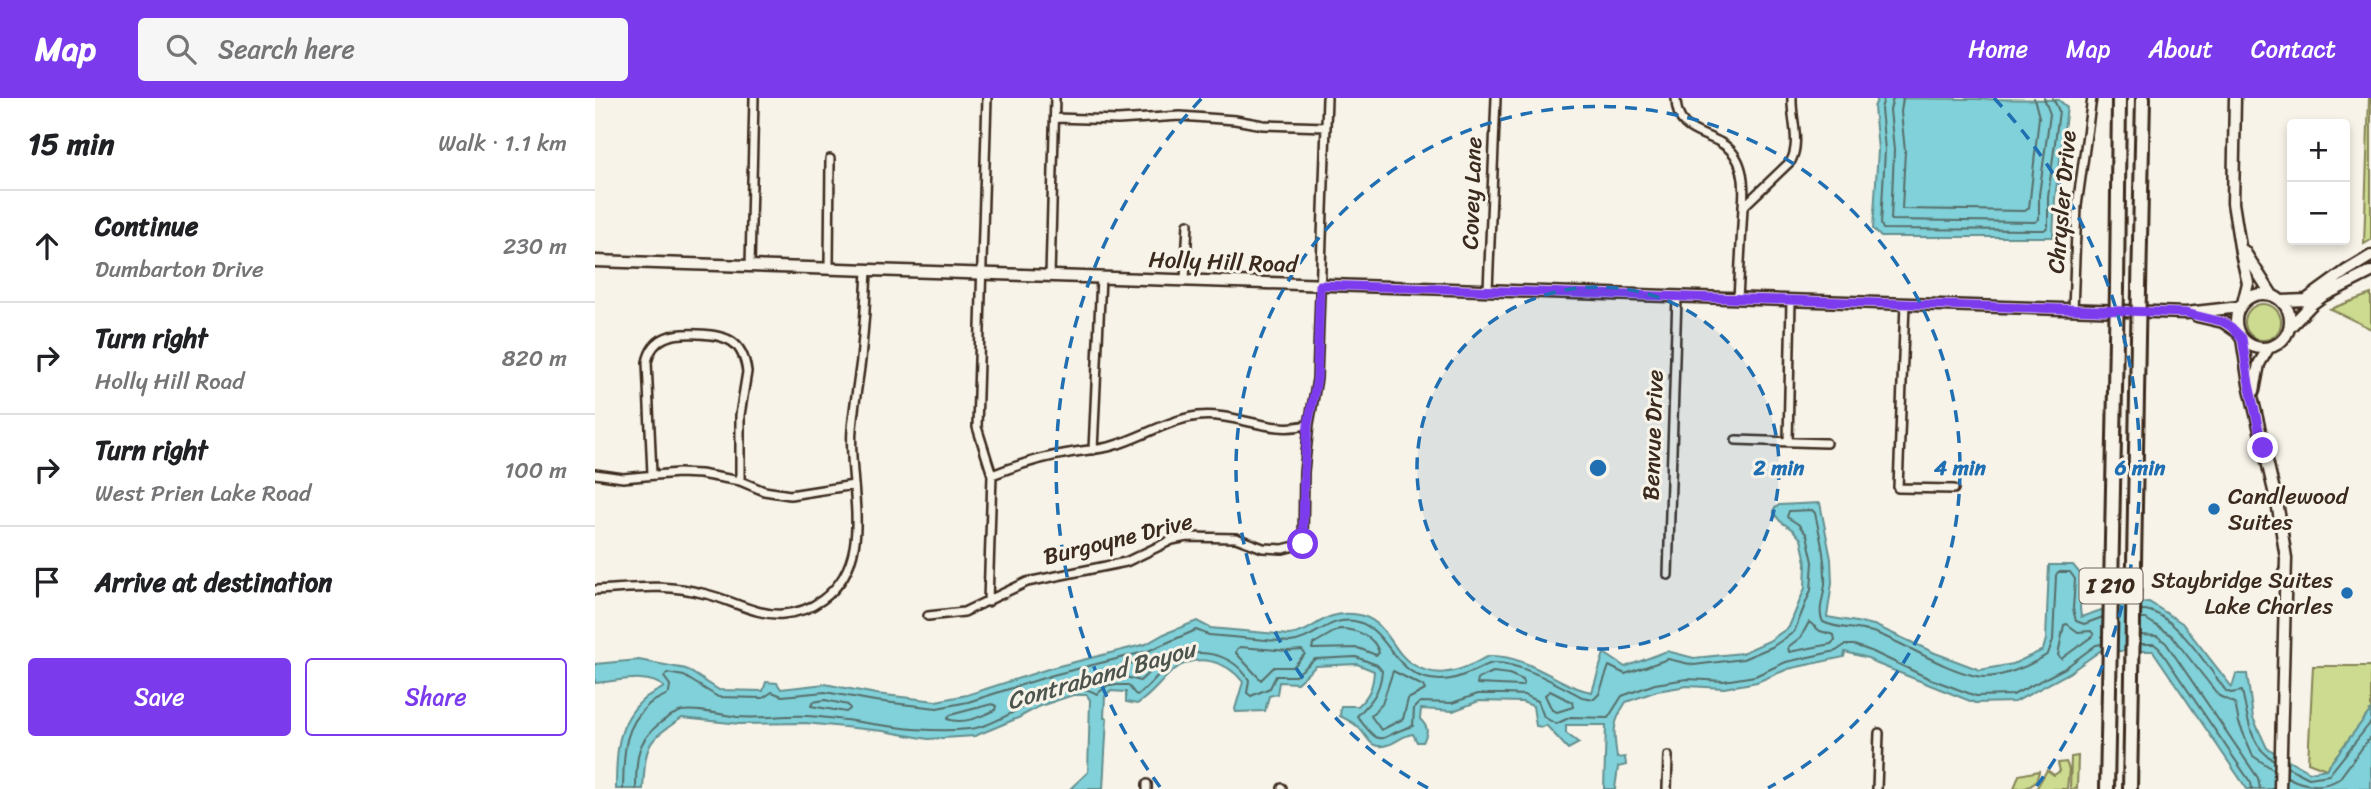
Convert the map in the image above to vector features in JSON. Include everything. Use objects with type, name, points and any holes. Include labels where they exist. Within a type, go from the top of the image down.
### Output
[{"type":"highway","name":"I 210","points":[[2107,789],[2119,98]]},
{"type":"highway","name":"I 210","points":[[2130,789],[2143,98]]},
{"type":"street","points":[[750,266],[754,98]]},
{"type":"street","points":[[987,98],[977,426],[992,475],[988,602]]},
{"type":"street","points":[[1050,276],[1055,98]]},
{"type":"street","points":[[992,475],[1046,457],[1127,442],[1165,424],[1198,416],[1232,416],[1281,428],[1308,425],[1317,379],[1327,98]]},
{"type":"street","name":"Covey Lane","points":[[1488,290],[1496,98]]},
{"type":"street","points":[[1676,98],[1677,110],[1684,125],[1697,134],[1724,143],[1736,155],[1742,173],[1738,299]]},
{"type":"street","points":[[1743,206],[1795,155],[1792,98]]},
{"type":"street","name":"Chrysler Drive","points":[[2073,310],[2077,206],[2092,98]]},
{"type":"street","points":[[2235,98],[2233,203],[2248,283],[2236,325],[2241,336],[2284,542],[2287,573],[2280,789]]},
{"type":"street","points":[[1055,118],[1118,120],[1179,116],[1263,125],[1327,127]]},
{"type":"street","points":[[829,268],[830,159]]},
{"type":"street","points":[[1185,280],[1188,225]]},
{"type":"street","points":[[2240,245],[2272,295],[2281,301],[2289,314],[2289,327]]},
{"type":"street","points":[[2253,399],[2259,364],[2269,347],[2284,338],[2289,327],[2323,296],[2370,272],[2367,259],[2306,300],[2281,301]]},
{"type":"street","name":"Holly Hill Road","points":[[595,261],[2073,310],[2186,313],[2241,305]]},
{"type":"street","points":[[595,590],[639,586],[684,589],[728,600],[759,612],[784,614],[806,609],[829,595],[843,578],[851,558],[856,525],[851,432],[861,359],[867,270]]},
{"type":"street","points":[[1093,450],[1101,277]]},
{"type":"street","points":[[2241,305],[2257,295],[2272,295]]},
{"type":"street","name":"Benvue Drive","points":[[1668,575],[1677,297]]},
{"type":"street","points":[[1788,441],[1791,300]]},
{"type":"street","points":[[1905,304],[1898,488],[1954,489]]},
{"type":"street","name":"Holly Hill Road","points":[[2186,313],[2223,322],[2241,336]]},
{"type":"street","points":[[652,474],[647,362],[651,351],[659,341],[678,333],[719,335],[737,346],[747,372],[740,415],[740,481]]},
{"type":"street","points":[[2241,336],[2252,346],[2269,347]]},
{"type":"street","name":"Burgoyne Drive","points":[[928,616],[964,612],[1027,582],[1126,562],[1172,540],[1187,537],[1236,538],[1263,548],[1283,549],[1303,544],[1308,425]]},
{"type":"street","points":[[1736,440],[1826,443]]},
{"type":"street","points":[[595,474],[623,478],[652,474],[700,474],[740,481],[764,491],[790,495],[854,485]]},
{"type":"street","points":[[1877,789],[1879,733]]},
{"type":"street","points":[[1667,789],[1668,756]]},
{"type":"green space","points":[[2369,98],[2371,240],[2364,244]]},
{"type":"green space","points":[[2371,294],[2371,329],[2330,309]]},
{"type":"green space","points":[[2263,304],[2276,309],[2281,322],[2276,335],[2263,340],[2250,335],[2245,322],[2250,309]]},
{"type":"green space","points":[[2313,666],[2371,666],[2371,710],[2326,769],[2308,762]]},
{"type":"green space","points":[[2078,756],[2077,789],[2070,789],[2071,757]]},
{"type":"green space","points":[[2066,762],[2069,769],[2067,789],[2036,789],[2047,770],[2054,775],[2060,771],[2058,763]]},
{"type":"green space","points":[[2039,771],[2031,786],[2014,789],[2019,775]]},
{"type":"water","points":[[1878,98],[2059,100],[2067,107],[2055,198],[2053,237],[1881,237],[1873,229],[1878,150],[1874,107]]},
{"type":"water","name":"Contraband Bayou","points":[[1820,503],[1831,559],[1832,583],[1827,617],[1874,625],[1980,670],[2013,664],[2043,650],[2046,639],[2049,565],[2073,565],[2083,577],[2081,617],[2119,604],[2149,602],[2182,623],[2232,687],[2236,674],[2247,674],[2253,718],[2267,748],[2310,772],[2326,769],[2371,710],[2371,789],[2247,789],[2153,651],[2100,651],[2069,673],[2015,702],[1975,703],[1868,658],[1845,652],[1844,657],[1788,669],[1757,682],[1724,688],[1687,686],[1657,691],[1626,702],[1618,717],[1615,735],[1617,758],[1625,757],[1626,765],[1618,767],[1615,789],[1604,789],[1606,725],[1566,725],[1566,733],[1579,743],[1568,749],[1546,725],[1536,726],[1533,706],[1522,702],[1479,701],[1453,711],[1421,709],[1420,719],[1427,729],[1423,742],[1417,742],[1413,734],[1390,744],[1377,746],[1371,743],[1356,725],[1340,716],[1341,706],[1358,706],[1365,699],[1370,691],[1374,671],[1357,664],[1316,666],[1297,683],[1279,682],[1277,694],[1269,696],[1265,711],[1236,712],[1243,682],[1220,664],[1202,660],[1183,664],[1174,670],[1137,704],[1126,702],[1126,692],[1110,691],[1105,696],[1104,718],[1107,718],[1103,789],[1070,789],[1088,772],[1090,700],[1087,695],[1073,695],[1040,706],[975,736],[928,739],[883,731],[805,723],[740,724],[682,718],[654,739],[650,746],[645,763],[643,789],[616,789],[616,764],[623,728],[635,707],[664,687],[657,682],[640,679],[595,683],[595,664],[639,660],[686,669],[719,690],[763,691],[766,682],[777,683],[781,689],[825,684],[876,694],[936,701],[967,695],[1051,668],[1146,644],[1197,621],[1210,628],[1289,635],[1334,616],[1353,614],[1374,621],[1405,658],[1427,671],[1450,672],[1487,657],[1506,657],[1579,689],[1592,692],[1604,653],[1625,667],[1667,651],[1694,658],[1742,653],[1769,641],[1789,627],[1805,588],[1806,562],[1801,539],[1780,521],[1774,509],[1779,505]]},
{"type":"place","name":"Candlewood Suites","points":[[2214,509]]},
{"type":"place","name":"Staybridge Suites Lake Charles","points":[[2347,593]]},
{"type":"route","points":[[1303,544],[1304,472],[1308,425],[1317,379],[1320,285],[2186,313],[2223,322],[2242,338],[2263,448]]}]
